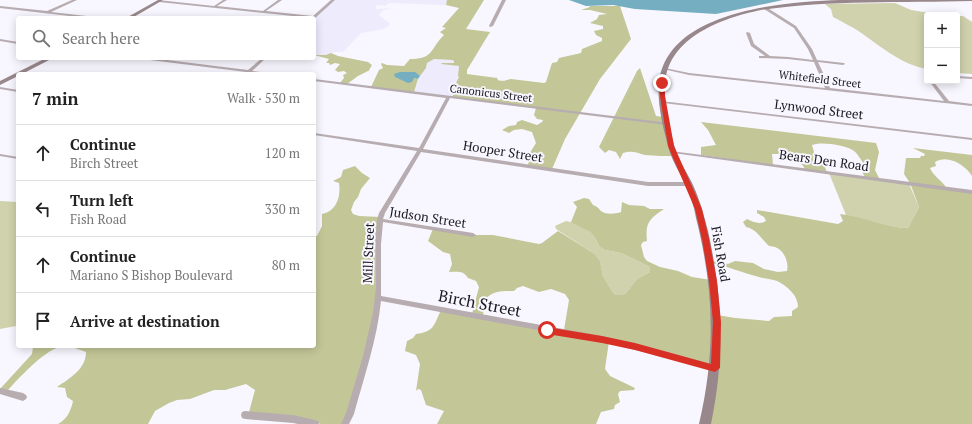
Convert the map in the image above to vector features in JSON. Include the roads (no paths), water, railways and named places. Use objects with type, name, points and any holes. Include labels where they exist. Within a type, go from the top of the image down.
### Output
[{"type":"main road","points":[[132,16],[160,0]]},
{"type":"main road","points":[[665,70],[676,51],[686,40],[700,30],[731,16],[765,8],[826,2],[972,0]]},
{"type":"main road","points":[[22,72],[46,60]]},
{"type":"main road","name":"Fish Road","points":[[665,70],[662,87],[663,102],[673,152],[689,184],[699,209],[713,281],[717,322],[715,368],[710,406],[705,424]]},
{"type":"main road","points":[[0,83],[16,75]]},
{"type":"street","points":[[48,12],[75,0]]},
{"type":"street","points":[[160,0],[303,16]]},
{"type":"street","points":[[215,6],[225,0]]},
{"type":"street","points":[[263,12],[280,0]]},
{"type":"street","points":[[314,16],[333,0]]},
{"type":"street","points":[[491,26],[504,0]]},
{"type":"street","points":[[0,7],[79,16]]},
{"type":"street","points":[[765,8],[795,26],[810,50],[828,89]]},
{"type":"street","points":[[748,33],[752,45],[769,57]]},
{"type":"street","points":[[0,40],[16,43]]},
{"type":"street","points":[[760,57],[843,64]]},
{"type":"street","points":[[156,60],[240,72]]},
{"type":"street","points":[[248,72],[262,60]]},
{"type":"street","name":"Whitefield Street","points":[[665,70],[689,74],[972,105]]},
{"type":"street","points":[[960,76],[972,78]]},
{"type":"street","name":"Canonicus Street","points":[[316,80],[449,97],[666,121]]},
{"type":"street","points":[[933,84],[947,102]]},
{"type":"street","points":[[0,88],[16,91]]},
{"type":"street","name":"Mill Street","points":[[345,424],[350,414],[373,334],[378,298],[380,220],[387,204],[420,150],[449,97]]},
{"type":"street","name":"Lynwood Street","points":[[663,102],[972,139]]},
{"type":"street","name":"Hooper Street","points":[[316,134],[648,184],[689,184]]},
{"type":"street","name":"Bears Den Road","points":[[673,152],[972,192]]},
{"type":"street","points":[[0,155],[16,158]]},
{"type":"street","name":"Judson Street","points":[[380,220],[473,235]]},
{"type":"street","name":"Birch Street","points":[[378,298],[602,339],[715,368]]},
{"type":"street","points":[[0,391],[23,397]]},
{"type":"street","points":[[245,415],[293,419],[315,424]]},
{"type":"water","points":[[569,0],[783,0],[716,14],[635,9],[613,5],[586,6]]},
{"type":"water","points":[[400,72],[415,72],[420,76],[418,79],[414,78],[412,82],[408,83],[395,77],[394,74]]}]
